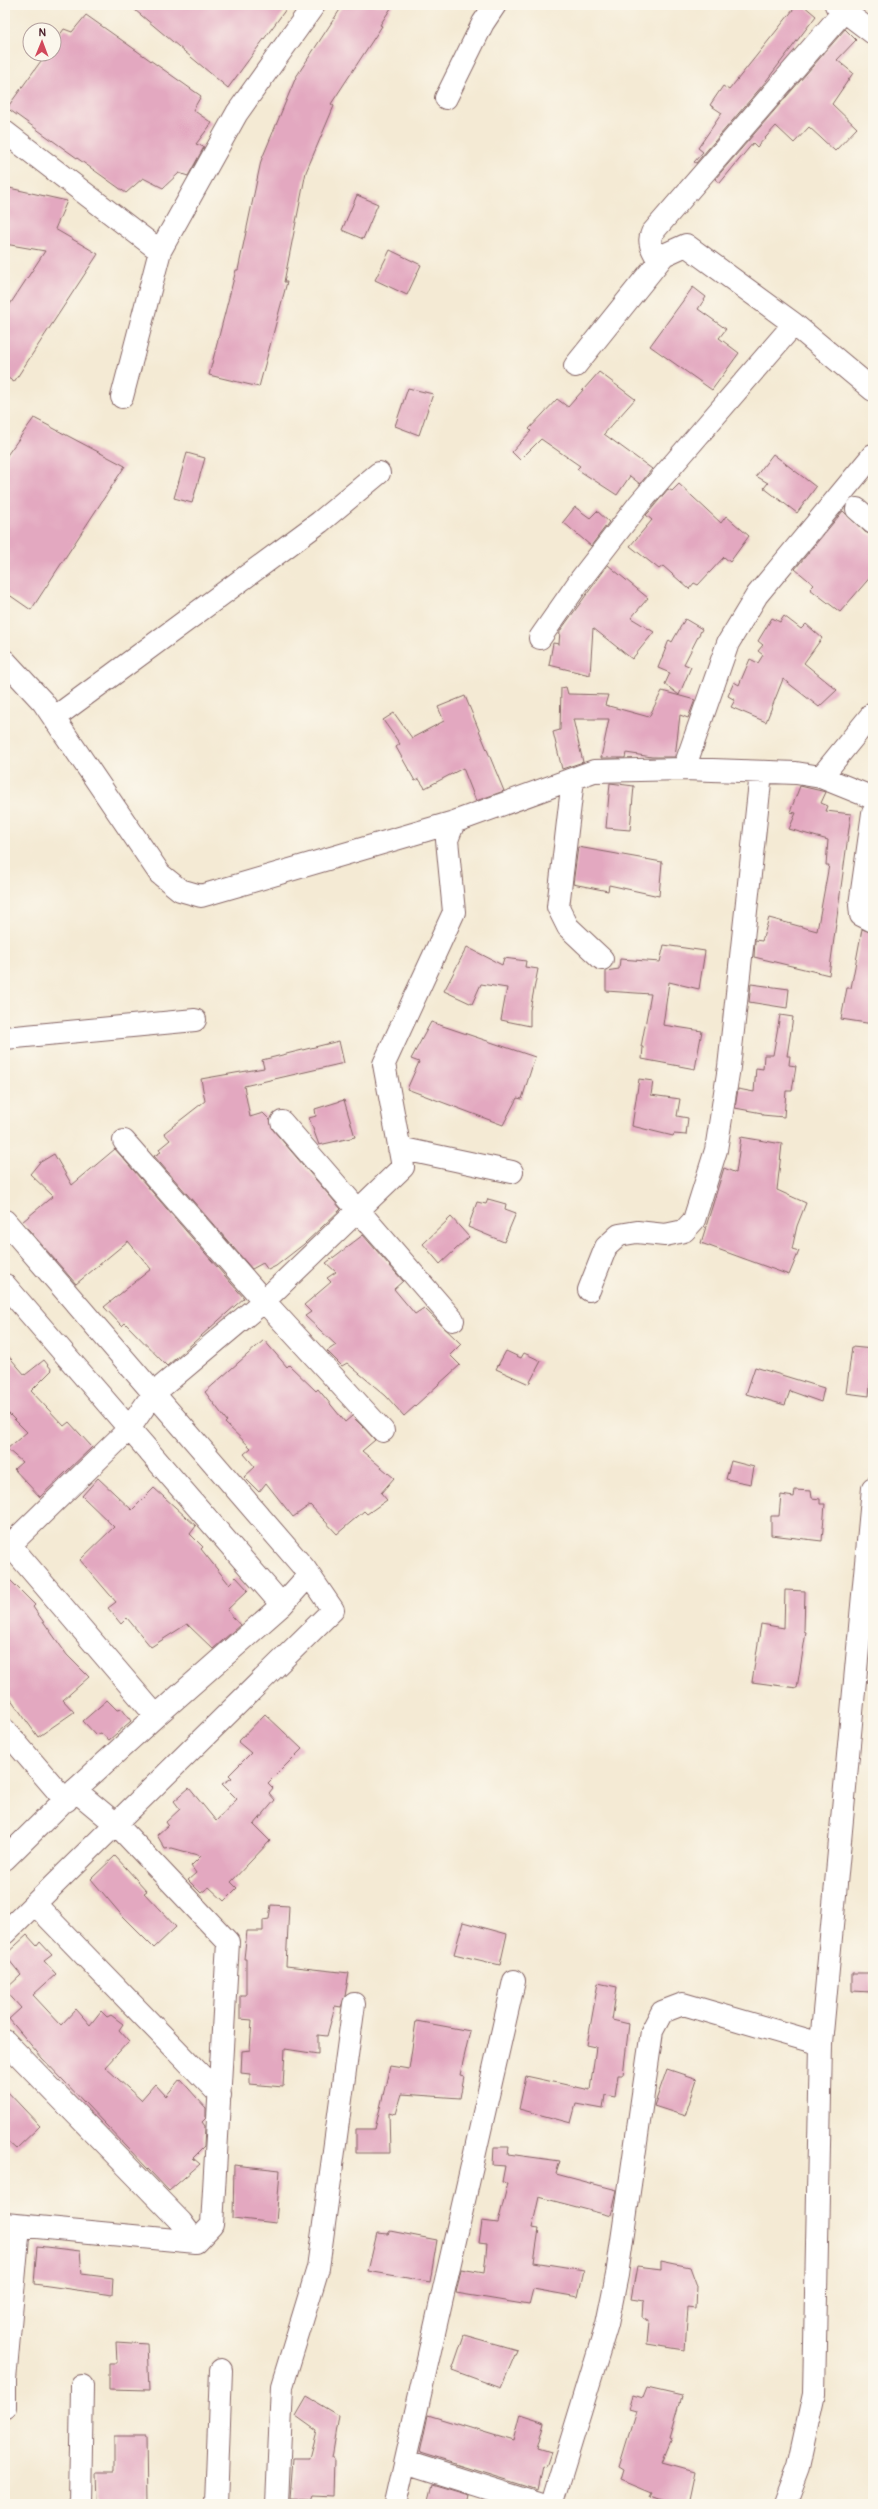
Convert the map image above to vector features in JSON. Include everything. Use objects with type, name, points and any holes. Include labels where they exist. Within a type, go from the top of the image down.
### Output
[{"type":"street","points":[[122,397],[160,251],[237,113],[314,5]]},
{"type":"street","points":[[446,98],[483,23],[495,5]]},
{"type":"street","points":[[659,261],[651,245],[650,238],[652,233],[840,8],[873,33]]},
{"type":"street","points":[[5,132],[160,251]]},
{"type":"street","points":[[575,366],[664,255],[686,245],[794,324],[873,390]]},
{"type":"street","points":[[540,638],[580,579],[639,504],[794,324]]},
{"type":"street","points":[[684,769],[728,643],[758,595],[873,455]]},
{"type":"street","points":[[54,718],[320,522],[379,473]]},
{"type":"street","points":[[857,509],[873,523]]},
{"type":"street","points":[[5,661],[43,702],[160,874],[180,890],[201,896],[454,822],[594,772],[684,769],[761,773],[796,773],[821,777],[873,798]]},
{"type":"street","points":[[821,777],[873,713]]},
{"type":"street","points":[[589,1290],[606,1247],[620,1235],[636,1232],[665,1235],[684,1232],[694,1220],[716,1150],[729,1067],[761,773]]},
{"type":"street","points":[[573,779],[558,907],[568,927],[602,959]]},
{"type":"street","points":[[873,813],[860,905],[861,915],[873,921]]},
{"type":"street","points":[[156,1716],[8,1542],[129,1430],[153,1394],[264,1300],[403,1166],[384,1064],[454,912],[447,840],[454,822]]},
{"type":"street","points":[[5,1038],[195,1020]]},
{"type":"street","points":[[282,1122],[453,1320]]},
{"type":"street","points":[[124,1141],[264,1300],[383,1431]]},
{"type":"street","points":[[399,1148],[512,1172]]},
{"type":"street","points":[[5,1221],[309,1575],[333,1610],[5,1934]]},
{"type":"street","points":[[5,1285],[282,1605]]},
{"type":"street","points":[[784,2504],[798,2468],[814,2394],[821,2044],[873,1488]]},
{"type":"street","points":[[5,1859],[70,1795],[156,1716],[282,1605],[309,1575]]},
{"type":"street","points":[[5,1730],[70,1795],[117,1825],[228,1942],[212,2225],[196,2242]]},
{"type":"street","points":[[36,1905],[220,2095]]},
{"type":"street","points":[[395,2504],[514,1981]]},
{"type":"street","points":[[276,2504],[282,2386],[318,2268],[354,2004]]},
{"type":"street","points":[[552,2504],[608,2324],[617,2275],[652,2031],[662,2012],[683,2004],[821,2044]]},
{"type":"street","points":[[5,2042],[181,2222],[196,2242]]},
{"type":"street","points":[[5,2407],[12,2225],[196,2242]]},
{"type":"street","points":[[216,2504],[220,2370]]},
{"type":"street","points":[[80,2504],[82,2386]]},
{"type":"street","points":[[405,2462],[539,2504]]},
{"type":"building","points":[[129,5],[289,5],[228,88]]},
{"type":"building","points":[[343,5],[393,5],[380,25],[382,26],[331,104],[334,106],[306,172],[284,282],[287,282],[259,387],[209,375],[236,270],[238,270],[261,161],[296,77]]},
{"type":"building","points":[[797,5],[803,5],[816,16],[763,85],[696,163],[694,162],[703,152],[698,148],[722,113],[710,105],[723,86],[729,90]]},
{"type":"building","points":[[86,15],[201,96],[193,110],[212,123],[196,144],[204,147],[188,176],[179,173],[163,188],[143,178],[126,193],[7,108],[40,62],[62,62],[62,32],[64,29],[72,32]]},
{"type":"building","points":[[845,29],[856,40],[837,60],[853,73],[832,104],[857,128],[835,151],[809,127],[794,143],[776,126],[757,147],[753,143],[720,183],[715,179]]},
{"type":"building","points":[[5,187],[67,201],[55,229],[98,254],[14,382],[5,376],[5,312],[45,251],[5,244]]},
{"type":"building","points":[[357,195],[378,204],[363,239],[342,230]]},
{"type":"building","points":[[390,250],[421,265],[407,295],[375,280]]},
{"type":"building","points":[[693,287],[706,297],[698,309],[726,329],[719,338],[739,353],[712,390],[650,346]]},
{"type":"building","points":[[599,372],[635,399],[604,434],[652,469],[640,484],[630,476],[617,495],[577,469],[580,466],[541,439],[520,460],[512,452],[531,431],[529,429],[557,399],[568,407]]},
{"type":"building","points":[[408,388],[433,394],[419,435],[395,426]]},
{"type":"building","points":[[34,418],[125,466],[31,610],[5,592],[5,458]]},
{"type":"building","points":[[187,453],[205,458],[192,503],[174,498]]},
{"type":"building","points":[[773,454],[816,487],[797,513],[764,488],[768,483],[756,476]]},
{"type":"building","points":[[679,484],[721,523],[726,516],[749,536],[730,562],[724,557],[698,585],[694,583],[689,589],[663,566],[659,569],[630,546],[652,520],[646,515],[668,489],[672,491]]},
{"type":"building","points":[[575,507],[590,518],[597,511],[609,522],[591,546],[563,522]]},
{"type":"building","points":[[843,511],[865,532],[873,536],[873,574],[840,612],[810,589],[814,585],[795,569]]},
{"type":"building","points":[[608,565],[648,598],[631,618],[654,632],[632,659],[593,628],[590,675],[549,665],[553,643],[559,644],[560,631]]},
{"type":"building","points":[[784,616],[801,629],[806,624],[822,638],[804,663],[837,690],[819,707],[783,679],[766,722],[731,707],[735,700],[728,696],[734,682],[739,685],[750,659],[758,663],[763,655],[758,651],[763,645],[758,641],[772,618],[780,622]]},
{"type":"building","points":[[685,619],[702,629],[684,664],[691,667],[679,695],[665,684],[670,673],[658,668],[669,640],[672,642]]},
{"type":"building","points":[[566,687],[568,694],[608,695],[605,705],[649,717],[662,691],[695,700],[688,718],[680,715],[675,757],[652,757],[626,753],[625,758],[601,758],[609,719],[573,719],[583,762],[562,769],[553,732],[560,730],[561,688]]},
{"type":"building","points":[[465,696],[504,791],[476,801],[463,768],[425,788],[419,779],[415,781],[396,747],[400,744],[383,720],[394,713],[412,738],[444,721],[438,707]]},
{"type":"building","points":[[610,783],[634,786],[630,830],[606,828]]},
{"type":"building","points":[[800,786],[826,792],[821,803],[828,806],[826,811],[851,814],[829,975],[754,957],[755,940],[762,941],[769,918],[817,931],[829,865],[826,865],[828,840],[789,829],[796,813],[790,812]]},
{"type":"building","points":[[578,847],[662,862],[659,896],[609,885],[608,891],[573,884]]},
{"type":"building","points":[[862,929],[873,933],[873,975],[870,993],[873,993],[873,1024],[841,1019],[847,988],[851,988]]},
{"type":"building","points":[[664,945],[705,951],[699,989],[669,982],[663,1025],[702,1031],[695,1069],[642,1059],[643,1047],[641,1047],[651,994],[606,991],[606,971],[619,969],[620,959],[660,962]]},
{"type":"building","points":[[467,947],[502,965],[504,958],[526,961],[525,967],[538,969],[530,1010],[530,1026],[501,1020],[507,988],[481,984],[472,1004],[444,991]]},
{"type":"building","points":[[751,984],[789,989],[787,1008],[749,1002]]},
{"type":"building","points":[[780,1015],[793,1017],[787,1056],[790,1056],[789,1065],[796,1066],[792,1091],[786,1091],[784,1117],[762,1115],[762,1113],[735,1108],[738,1089],[754,1092],[756,1068],[763,1069],[764,1055],[773,1055]]},
{"type":"building","points":[[431,1022],[535,1057],[522,1099],[517,1098],[503,1125],[407,1089],[419,1062],[411,1059]]},
{"type":"building","points":[[339,1041],[344,1063],[244,1086],[250,1117],[263,1113],[270,1120],[273,1130],[341,1209],[304,1244],[276,1266],[268,1270],[263,1263],[252,1269],[154,1156],[161,1152],[159,1149],[170,1140],[164,1133],[205,1101],[201,1079],[264,1068],[262,1060]]},
{"type":"building","points":[[639,1079],[653,1081],[651,1095],[680,1099],[677,1116],[688,1118],[686,1135],[674,1134],[673,1136],[632,1126]]},
{"type":"building","points":[[344,1100],[355,1137],[319,1145],[309,1118],[316,1116],[315,1109]]},
{"type":"building","points":[[741,1137],[782,1144],[777,1190],[806,1203],[797,1226],[792,1249],[799,1251],[789,1275],[701,1243],[724,1168],[736,1173]]},
{"type":"building","points":[[115,1149],[244,1298],[167,1366],[125,1323],[122,1326],[104,1307],[151,1269],[128,1241],[76,1284],[22,1222],[53,1196],[30,1174],[39,1163],[54,1154],[72,1185]]},
{"type":"building","points":[[488,1199],[506,1204],[505,1209],[516,1213],[504,1242],[468,1227],[477,1202],[486,1204]]},
{"type":"building","points":[[451,1217],[469,1237],[440,1264],[423,1244]]},
{"type":"building","points":[[363,1235],[403,1281],[394,1289],[415,1314],[424,1308],[461,1344],[450,1355],[460,1365],[404,1416],[386,1396],[347,1363],[342,1366],[327,1351],[336,1345],[305,1316],[311,1312],[304,1305],[331,1282],[327,1278],[336,1272],[326,1263]]},
{"type":"building","points":[[264,1340],[287,1367],[289,1365],[316,1391],[318,1389],[345,1422],[352,1416],[362,1426],[375,1440],[362,1451],[394,1478],[381,1493],[387,1500],[367,1514],[364,1511],[337,1534],[310,1505],[293,1517],[266,1483],[259,1492],[244,1477],[255,1467],[244,1454],[251,1448],[225,1423],[227,1421],[205,1392]]},
{"type":"building","points":[[852,1347],[873,1349],[869,1396],[846,1393]]},
{"type":"building","points":[[506,1351],[521,1358],[524,1353],[541,1361],[529,1384],[496,1369]]},
{"type":"building","points":[[5,1352],[25,1375],[44,1360],[52,1370],[31,1391],[64,1426],[69,1422],[92,1447],[40,1497],[14,1469],[22,1462],[7,1449],[27,1432],[5,1410]]},
{"type":"building","points":[[755,1367],[824,1388],[821,1402],[790,1391],[785,1405],[746,1394]]},
{"type":"building","points":[[731,1461],[754,1467],[751,1484],[726,1479]]},
{"type":"building","points":[[98,1478],[132,1510],[154,1488],[196,1526],[190,1534],[203,1547],[201,1549],[229,1584],[236,1577],[248,1590],[227,1610],[240,1625],[213,1649],[187,1624],[151,1647],[127,1618],[121,1624],[108,1608],[116,1602],[80,1560],[114,1527],[82,1496]]},
{"type":"building","points":[[795,1490],[811,1491],[812,1498],[820,1499],[820,1504],[825,1504],[822,1541],[771,1535],[771,1516],[779,1516],[781,1495],[794,1497]]},
{"type":"building","points":[[5,1575],[35,1605],[33,1607],[67,1655],[89,1677],[63,1700],[74,1712],[38,1737],[5,1691]]},
{"type":"building","points":[[785,1590],[805,1591],[804,1631],[806,1632],[797,1688],[752,1682],[761,1624],[784,1628]]},
{"type":"building","points":[[107,1700],[117,1710],[122,1709],[131,1721],[109,1740],[101,1733],[96,1735],[83,1721]]},
{"type":"building","points":[[265,1714],[302,1749],[268,1783],[273,1788],[269,1793],[275,1800],[254,1825],[270,1841],[231,1882],[237,1888],[224,1901],[209,1887],[201,1893],[188,1880],[196,1873],[191,1866],[201,1856],[172,1848],[165,1849],[157,1835],[168,1825],[166,1822],[180,1809],[174,1801],[189,1788],[216,1821],[237,1799],[222,1784],[232,1778],[229,1775],[251,1753],[238,1742]]},
{"type":"building","points":[[115,1856],[147,1891],[144,1893],[176,1927],[154,1948],[124,1918],[91,1879]]},
{"type":"building","points":[[271,1905],[289,1906],[286,1966],[349,1973],[345,1996],[341,2007],[335,2006],[327,2036],[318,2035],[318,2054],[285,2049],[283,2087],[250,2084],[250,2074],[241,2073],[242,2051],[250,2050],[252,2020],[240,2019],[240,1995],[246,1995],[246,1959],[244,1959],[247,1931],[263,1931],[263,1920],[269,1919]]},
{"type":"building","points":[[463,1922],[507,1934],[500,1965],[454,1954]]},
{"type":"building","points":[[27,1935],[37,1946],[40,1942],[52,1955],[44,1961],[56,1974],[33,1995],[61,2025],[76,2009],[90,2025],[101,2011],[107,2017],[111,2015],[123,2024],[119,2030],[129,2041],[105,2067],[141,2100],[155,2084],[166,2096],[180,2079],[206,2108],[206,2118],[202,2122],[205,2126],[204,2147],[193,2158],[200,2164],[169,2191],[42,2058],[9,2019],[21,2008],[5,1990],[21,1975],[5,1955]]},
{"type":"building","points":[[852,1973],[870,1973],[871,1992],[852,1991]]},
{"type":"building","points":[[598,1983],[617,1987],[612,2020],[629,2024],[623,2075],[618,2075],[615,2097],[605,2095],[603,2109],[576,2104],[571,2123],[519,2109],[526,2076],[590,2090],[596,2047],[587,2045]]},
{"type":"building","points":[[416,2021],[470,2031],[460,2075],[464,2076],[460,2098],[402,2094],[396,2114],[389,2112],[390,2153],[356,2153],[356,2129],[375,2129],[390,2066],[409,2069]]},
{"type":"building","points":[[667,2069],[697,2079],[685,2116],[654,2106]]},
{"type":"building","points":[[5,2089],[40,2126],[16,2149],[5,2139]]},
{"type":"building","points":[[494,2147],[509,2147],[508,2154],[560,2161],[556,2174],[617,2190],[611,2216],[539,2197],[532,2228],[539,2229],[534,2262],[584,2270],[578,2297],[533,2289],[529,2305],[456,2293],[461,2269],[484,2273],[487,2244],[479,2243],[482,2221],[498,2223],[508,2183],[502,2182],[505,2166],[493,2165]]},
{"type":"building","points":[[234,2165],[280,2170],[276,2223],[233,2218]]},
{"type":"building","points":[[390,2231],[437,2240],[430,2282],[368,2271],[377,2233],[388,2234]]},
{"type":"building","points":[[37,2246],[80,2251],[82,2274],[113,2278],[112,2295],[34,2284]]},
{"type":"building","points":[[661,2261],[690,2267],[697,2286],[696,2308],[688,2307],[685,2350],[647,2344],[649,2321],[643,2318],[644,2301],[631,2299],[637,2266],[661,2269]]},
{"type":"building","points":[[464,2335],[517,2350],[501,2388],[452,2370]]},
{"type":"building","points":[[116,2342],[147,2344],[149,2390],[109,2389],[109,2363],[117,2363]]},
{"type":"building","points":[[647,2388],[682,2396],[670,2437],[672,2438],[662,2462],[695,2471],[688,2504],[670,2504],[650,2497],[652,2493],[621,2480],[624,2470],[619,2467],[636,2411],[629,2409],[633,2395],[643,2398]]},
{"type":"building","points":[[307,2397],[339,2416],[332,2458],[334,2458],[333,2496],[312,2495],[310,2500],[290,2499],[293,2458],[310,2458],[317,2431],[296,2416]]},
{"type":"building","points":[[520,2414],[545,2422],[538,2448],[551,2452],[546,2467],[543,2466],[538,2490],[420,2453],[428,2415],[513,2441]]},
{"type":"building","points":[[114,2436],[146,2436],[147,2504],[97,2504],[96,2472],[114,2472]]},
{"type":"building","points":[[433,2484],[470,2495],[468,2504],[428,2504]]}]
